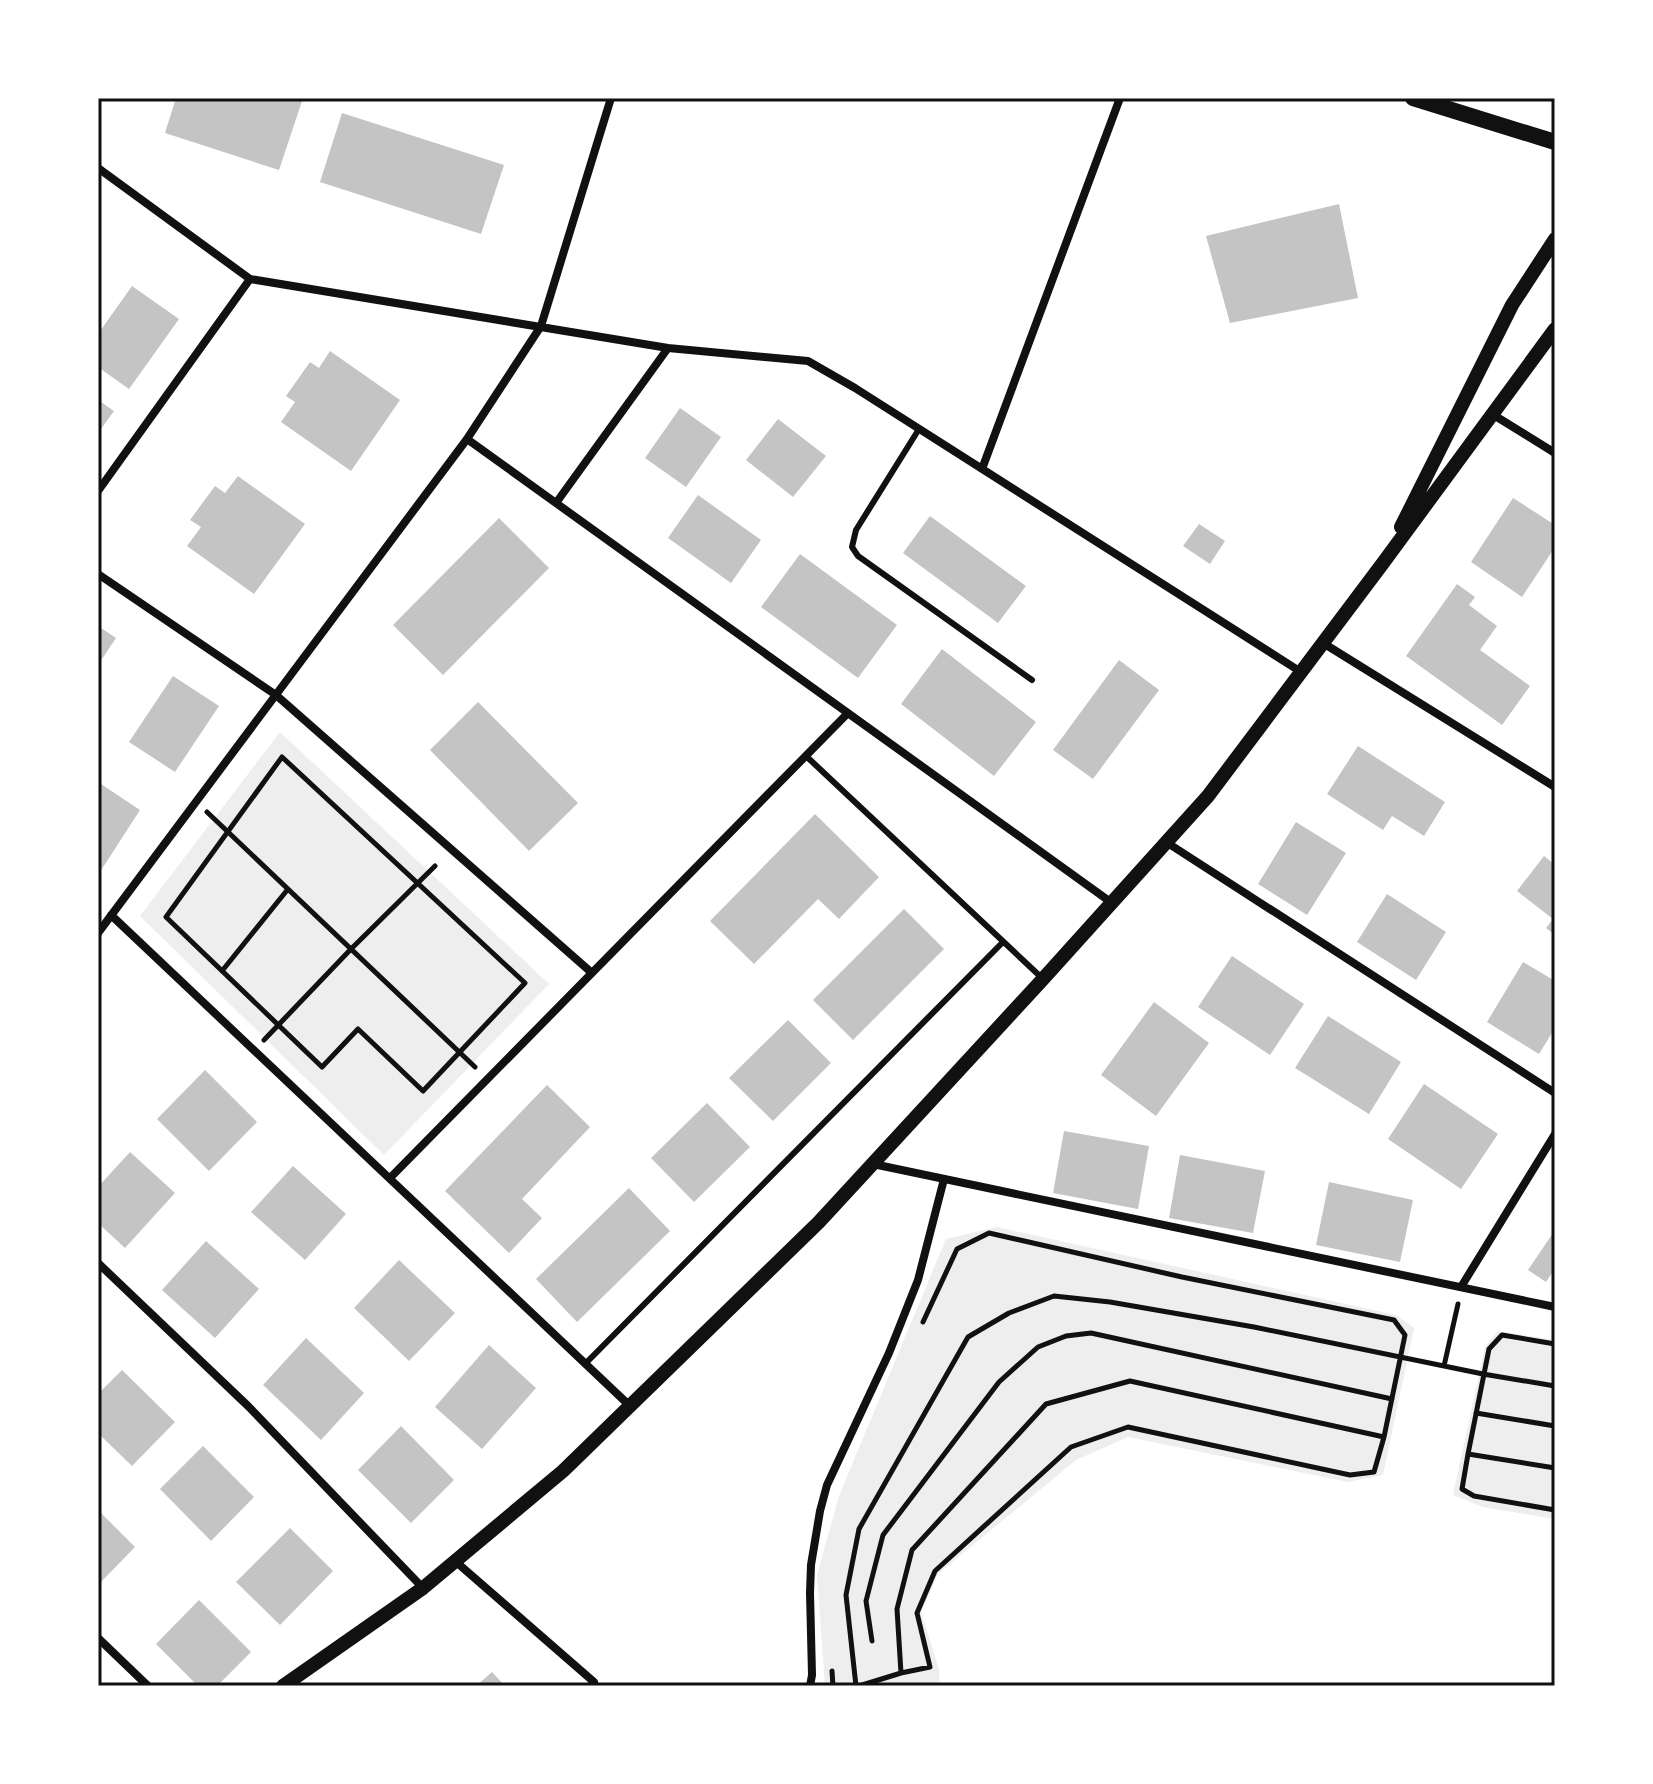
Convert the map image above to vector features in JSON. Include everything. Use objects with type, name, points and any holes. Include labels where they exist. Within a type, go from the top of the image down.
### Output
[{"type":"main road","points":[[1413,98],[1555,142]]},
{"type":"street","points":[[98,933],[467,439],[541,326],[611,98]]},
{"type":"street","points":[[982,469],[1120,98]]},
{"type":"street","points":[[98,168],[250,279],[668,348],[808,361],[1301,672]]},
{"type":"street","points":[[1383,563],[1512,305],[1555,239]]},
{"type":"street","points":[[98,491],[250,279]]},
{"type":"street","points":[[283,1686],[423,1588],[563,1471],[819,1222],[1208,796],[1555,329]]},
{"type":"street","points":[[556,503],[668,348]]},
{"type":"street","points":[[1492,414],[1555,453]]},
{"type":"street","points":[[467,439],[1112,903]]},
{"type":"street","points":[[98,574],[276,695],[592,973]]},
{"type":"street","points":[[1323,643],[1555,787]]},
{"type":"street","points":[[390,1178],[848,713]]},
{"type":"street","points":[[1166,842],[1555,1093]]},
{"type":"street","points":[[111,915],[630,1406]]},
{"type":"street","points":[[1461,1287],[1555,1134]]},
{"type":"street","points":[[872,1164],[1555,1307]]},
{"type":"street","points":[[810,1686],[811,1565],[820,1511],[827,1485],[889,1353],[918,1280],[944,1179]]},
{"type":"street","points":[[98,1263],[248,1406],[423,1588]]},
{"type":"street","points":[[455,1561],[595,1685]]},
{"type":"street","points":[[98,1638],[148,1686]]},
{"type":"lane","points":[[919,429],[856,530],[852,547],[858,556],[1032,680]]},
{"type":"lane","points":[[806,756],[1043,979]]},
{"type":"lane","points":[[585,1364],[1003,942]]},
{"type":"path","points":[[282,757],[418,883],[525,983],[423,1091],[358,1029],[322,1067],[166,917],[282,757]]},
{"type":"path","points":[[196,802],[488,1079]]},
{"type":"path","points":[[261,1044],[435,866]]},
{"type":"path","points":[[222,971],[288,889]]},
{"type":"path","points":[[917,1336],[957,1249],[989,1233],[1394,1320],[1405,1335],[1400,1357],[1384,1437],[1374,1472],[1350,1475],[1128,1427],[1071,1447],[935,1571],[917,1613],[930,1667],[858,1686],[846,1595],[859,1529],[968,1337],[1009,1313],[1054,1296],[1110,1302],[1254,1327],[1400,1357],[1483,1374],[1555,1386]]},
{"type":"path","points":[[1444,1366],[1461,1287]]},
{"type":"path","points":[[872,1641],[866,1601],[883,1535],[999,1382],[1038,1347],[1066,1336],[1091,1333],[1392,1399]]},
{"type":"path","points":[[1555,1344],[1502,1335],[1489,1349],[1462,1489],[1474,1496],[1555,1510]]},
{"type":"path","points":[[901,1673],[897,1609],[912,1550],[1046,1404],[1130,1381],[1384,1437]]},
{"type":"path","points":[[1476,1413],[1555,1426]]},
{"type":"path","points":[[1468,1454],[1555,1468]]},
{"type":"path","points":[[831,1671],[833,1686]]},
{"type":"shaded area","points":[[280,732],[549,984],[384,1155],[140,916]]},
{"type":"shaded area","points":[[997,1227],[1396,1315],[1414,1328],[1383,1475],[1348,1482],[1128,1437],[1076,1460],[938,1574],[921,1612],[939,1669],[940,1686],[825,1686],[817,1575],[839,1496],[946,1239]]},
{"type":"shaded area","points":[[1498,1331],[1555,1340],[1555,1519],[1483,1507],[1453,1495],[1485,1347]]},
{"type":"building","points":[[176,98],[303,98],[279,170],[165,133]]},
{"type":"building","points":[[342,113],[504,165],[481,234],[320,182]]},
{"type":"building","points":[[1339,204],[1358,298],[1230,323],[1206,236]]},
{"type":"building","points":[[132,286],[179,319],[129,389],[98,367],[98,334]]},
{"type":"building","points":[[330,351],[400,400],[351,471],[281,422],[295,402],[286,396],[310,362],[319,368]]},
{"type":"building","points":[[98,400],[114,411],[98,433]]},
{"type":"building","points":[[680,408],[721,437],[686,487],[645,458]]},
{"type":"building","points":[[778,419],[826,456],[793,497],[746,460]]},
{"type":"building","points":[[238,476],[305,524],[254,594],[187,546],[201,527],[190,520],[215,486],[225,493]]},
{"type":"building","points":[[698,495],[761,540],[731,583],[668,538]]},
{"type":"building","points":[[1513,498],[1555,525],[1555,547],[1522,597],[1471,562]]},
{"type":"building","points":[[930,516],[1026,586],[998,623],[903,553]]},
{"type":"building","points":[[499,518],[549,568],[443,675],[393,625]]},
{"type":"building","points":[[1199,524],[1225,541],[1210,564],[1183,546]]},
{"type":"building","points":[[800,554],[897,625],[858,678],[761,607]]},
{"type":"building","points":[[1457,584],[1475,597],[1469,605],[1497,626],[1480,650],[1530,686],[1502,725],[1406,656]]},
{"type":"building","points":[[98,626],[116,638],[98,665]]},
{"type":"building","points":[[942,649],[1036,722],[994,776],[901,704]]},
{"type":"building","points":[[1119,660],[1159,690],[1093,779],[1053,750]]},
{"type":"building","points":[[173,676],[219,706],[175,772],[129,742]]},
{"type":"building","points":[[478,702],[578,803],[529,851],[430,750]]},
{"type":"building","points":[[1358,746],[1445,802],[1424,836],[1392,816],[1383,830],[1327,794]]},
{"type":"building","points":[[98,782],[140,810],[98,875]]},
{"type":"building","points":[[815,814],[879,877],[839,919],[818,899],[754,964],[710,921]]},
{"type":"building","points":[[1296,822],[1346,853],[1307,915],[1258,884]]},
{"type":"building","points":[[1544,856],[1555,865],[1555,935],[1546,928],[1553,919],[1517,891]]},
{"type":"building","points":[[1387,894],[1446,932],[1416,980],[1357,942]]},
{"type":"building","points":[[904,909],[944,949],[853,1040],[813,1000]]},
{"type":"building","points":[[1232,956],[1304,1004],[1270,1055],[1198,1007]]},
{"type":"building","points":[[1523,962],[1555,981],[1555,1028],[1539,1054],[1487,1022]]},
{"type":"building","points":[[1154,1002],[1209,1043],[1156,1116],[1101,1075]]},
{"type":"building","points":[[1328,1016],[1401,1062],[1369,1114],[1295,1068]]},
{"type":"building","points":[[788,1020],[831,1063],[773,1121],[729,1078]]},
{"type":"building","points":[[205,1070],[257,1122],[209,1171],[157,1119]]},
{"type":"building","points":[[1424,1084],[1498,1134],[1461,1189],[1388,1139]]},
{"type":"building","points":[[547,1085],[590,1127],[522,1199],[542,1218],[509,1253],[445,1191]]},
{"type":"building","points":[[707,1103],[750,1147],[694,1202],[651,1158]]},
{"type":"building","points":[[1064,1131],[1149,1146],[1138,1209],[1053,1193]]},
{"type":"building","points":[[130,1152],[175,1193],[125,1248],[98,1223],[98,1187]]},
{"type":"building","points":[[1180,1155],[1265,1171],[1253,1233],[1169,1218]]},
{"type":"building","points":[[293,1166],[346,1214],[305,1260],[251,1212]]},
{"type":"building","points":[[1329,1182],[1413,1200],[1400,1262],[1316,1245]]},
{"type":"building","points":[[629,1188],[670,1231],[577,1322],[536,1279]]},
{"type":"building","points":[[1555,1230],[1555,1271],[1546,1282],[1528,1270]]},
{"type":"building","points":[[206,1241],[259,1289],[215,1338],[162,1290]]},
{"type":"building","points":[[399,1260],[455,1313],[409,1361],[354,1308]]},
{"type":"building","points":[[306,1338],[364,1393],[321,1440],[263,1385]]},
{"type":"building","points":[[489,1345],[536,1388],[482,1449],[435,1407]]},
{"type":"building","points":[[122,1370],[175,1422],[132,1466],[98,1433],[98,1394]]},
{"type":"building","points":[[401,1426],[454,1480],[411,1523],[358,1470]]},
{"type":"building","points":[[203,1446],[254,1497],[211,1541],[160,1489]]},
{"type":"building","points":[[98,1510],[135,1547],[98,1585]]},
{"type":"building","points":[[290,1528],[333,1571],[280,1625],[236,1582]]},
{"type":"building","points":[[199,1600],[251,1652],[217,1686],[198,1686],[156,1644]]},
{"type":"building","points":[[492,1672],[505,1686],[476,1686]]}]
